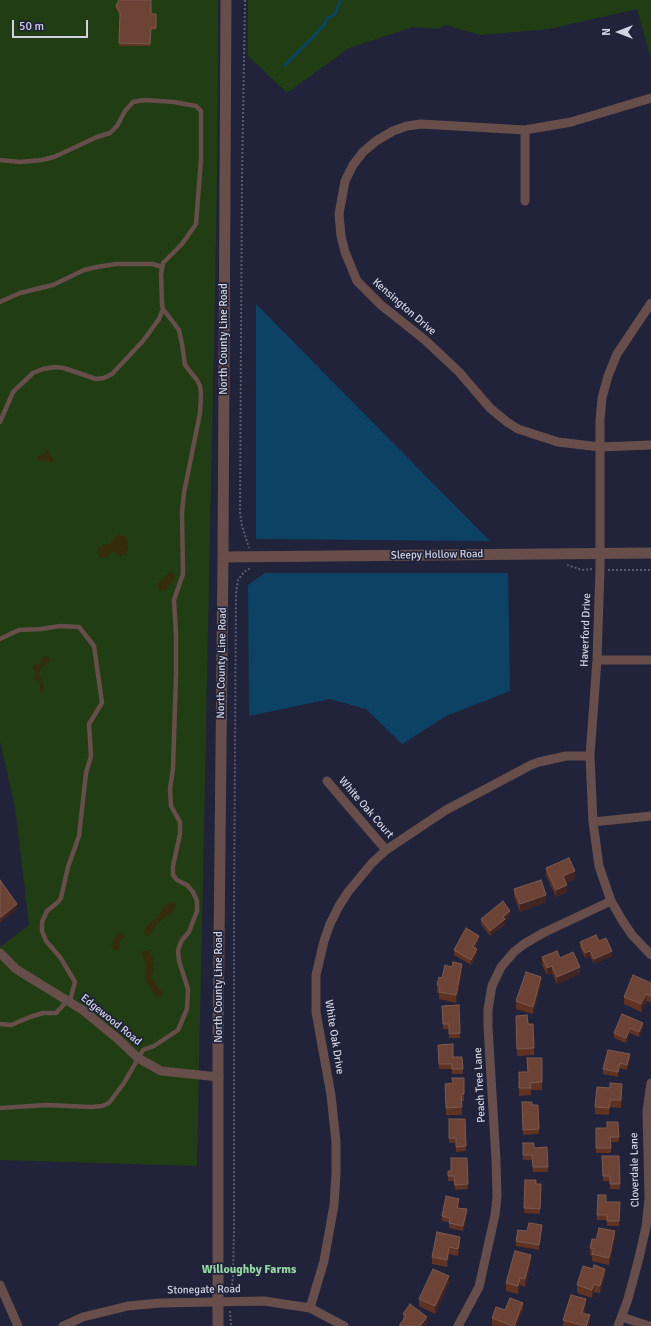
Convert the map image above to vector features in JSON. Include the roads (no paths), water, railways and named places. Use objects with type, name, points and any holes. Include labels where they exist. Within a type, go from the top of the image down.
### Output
[{"type":"street","name":"North County Line Road","points":[[218,1326],[218,1040],[223,557],[226,0]]},
{"type":"street","name":"Kensington Drive","points":[[651,98],[571,122],[525,130],[421,124],[407,126],[393,131],[376,141],[353,165],[345,181],[339,214],[342,241],[349,264],[357,281],[381,305],[425,340],[459,372],[490,408],[507,422],[518,429],[558,442],[600,447],[651,445]]},
{"type":"street","points":[[525,130],[525,201]]},
{"type":"street","name":"Haverford Drive","points":[[651,303],[617,354],[608,376],[602,398],[600,420],[600,553],[597,660],[590,756],[593,822],[599,866],[612,902],[632,935],[651,955]]},
{"type":"street","name":"Sleepy Hollow Road","points":[[223,557],[651,553]]},
{"type":"street","points":[[597,660],[651,660]]},
{"type":"street","name":"White Oak Drive","points":[[310,1308],[324,1261],[334,1205],[336,1174],[336,1142],[331,1095],[316,1012],[315,992],[319,958],[330,924],[348,892],[372,863],[386,850],[446,810],[531,764],[554,758],[590,756]]},
{"type":"street","name":"White Oak Court","points":[[327,781],[386,850]]},
{"type":"street","points":[[593,822],[651,816]]},
{"type":"street","name":"Peach Tree Lane","points":[[458,1326],[479,1286],[495,1214],[496,1160],[488,1027],[488,1009],[492,986],[501,967],[514,952],[524,944],[543,933],[612,902]]},
{"type":"street","name":"Edgewood Road","points":[[0,953],[16,969],[84,1012],[100,1024],[138,1058],[161,1071],[219,1077]]},
{"type":"street","name":"Cloverdale Lane","points":[[618,1326],[640,1258],[646,1227],[650,1180],[646,1111],[651,1083]]},
{"type":"street","points":[[0,1284],[18,1326]]},
{"type":"street","name":"Stonegate Road","points":[[63,1326],[84,1322],[128,1306],[160,1303],[264,1301],[310,1308],[344,1326]]},
{"type":"street","points":[[622,1316],[649,1326]]},
{"type":"lane","points":[[0,160],[20,162],[42,160],[54,157],[97,137],[110,133],[117,126],[124,110],[133,102],[144,100],[166,101],[196,106],[201,111],[201,159],[196,224],[182,244],[163,263],[161,274],[163,309],[179,330],[185,365],[200,386],[200,413],[184,493],[182,512],[183,574],[174,600],[176,668],[173,768],[170,789],[171,806],[180,822],[180,834],[173,866],[173,875],[177,880],[187,885],[194,892],[197,901],[197,911],[189,932],[182,940],[178,950],[179,961],[188,988],[187,1009],[178,1030],[154,1046],[143,1050],[114,1098],[109,1103],[102,1106],[91,1107],[46,1105],[0,1108]]},
{"type":"lane","points":[[0,302],[20,293],[53,285],[84,270],[97,267],[116,264],[152,264],[162,268]]},
{"type":"lane","points":[[0,422],[13,392],[33,373],[43,369],[64,368],[96,379],[104,378],[112,374],[143,341],[159,319],[163,309]]},
{"type":"lane","points":[[0,639],[19,630],[42,629],[60,626],[79,627],[94,646],[102,703],[89,724],[91,756],[86,773],[79,836],[68,867],[61,898],[47,912],[42,922],[42,931],[46,941],[60,957],[75,982],[71,997],[56,1013],[43,1013],[11,1025],[0,1024]]},
{"type":"water","points":[[256,304],[490,541],[256,539]]},
{"type":"water","points":[[265,573],[508,573],[510,691],[446,716],[402,744],[366,709],[330,699],[249,716],[248,585]]},
{"type":"waterway","points":[[285,65],[325,24],[326,19],[335,14],[341,0]]},
{"type":"district","name":"Willoughby Farms","points":[[249,1270]]}]
